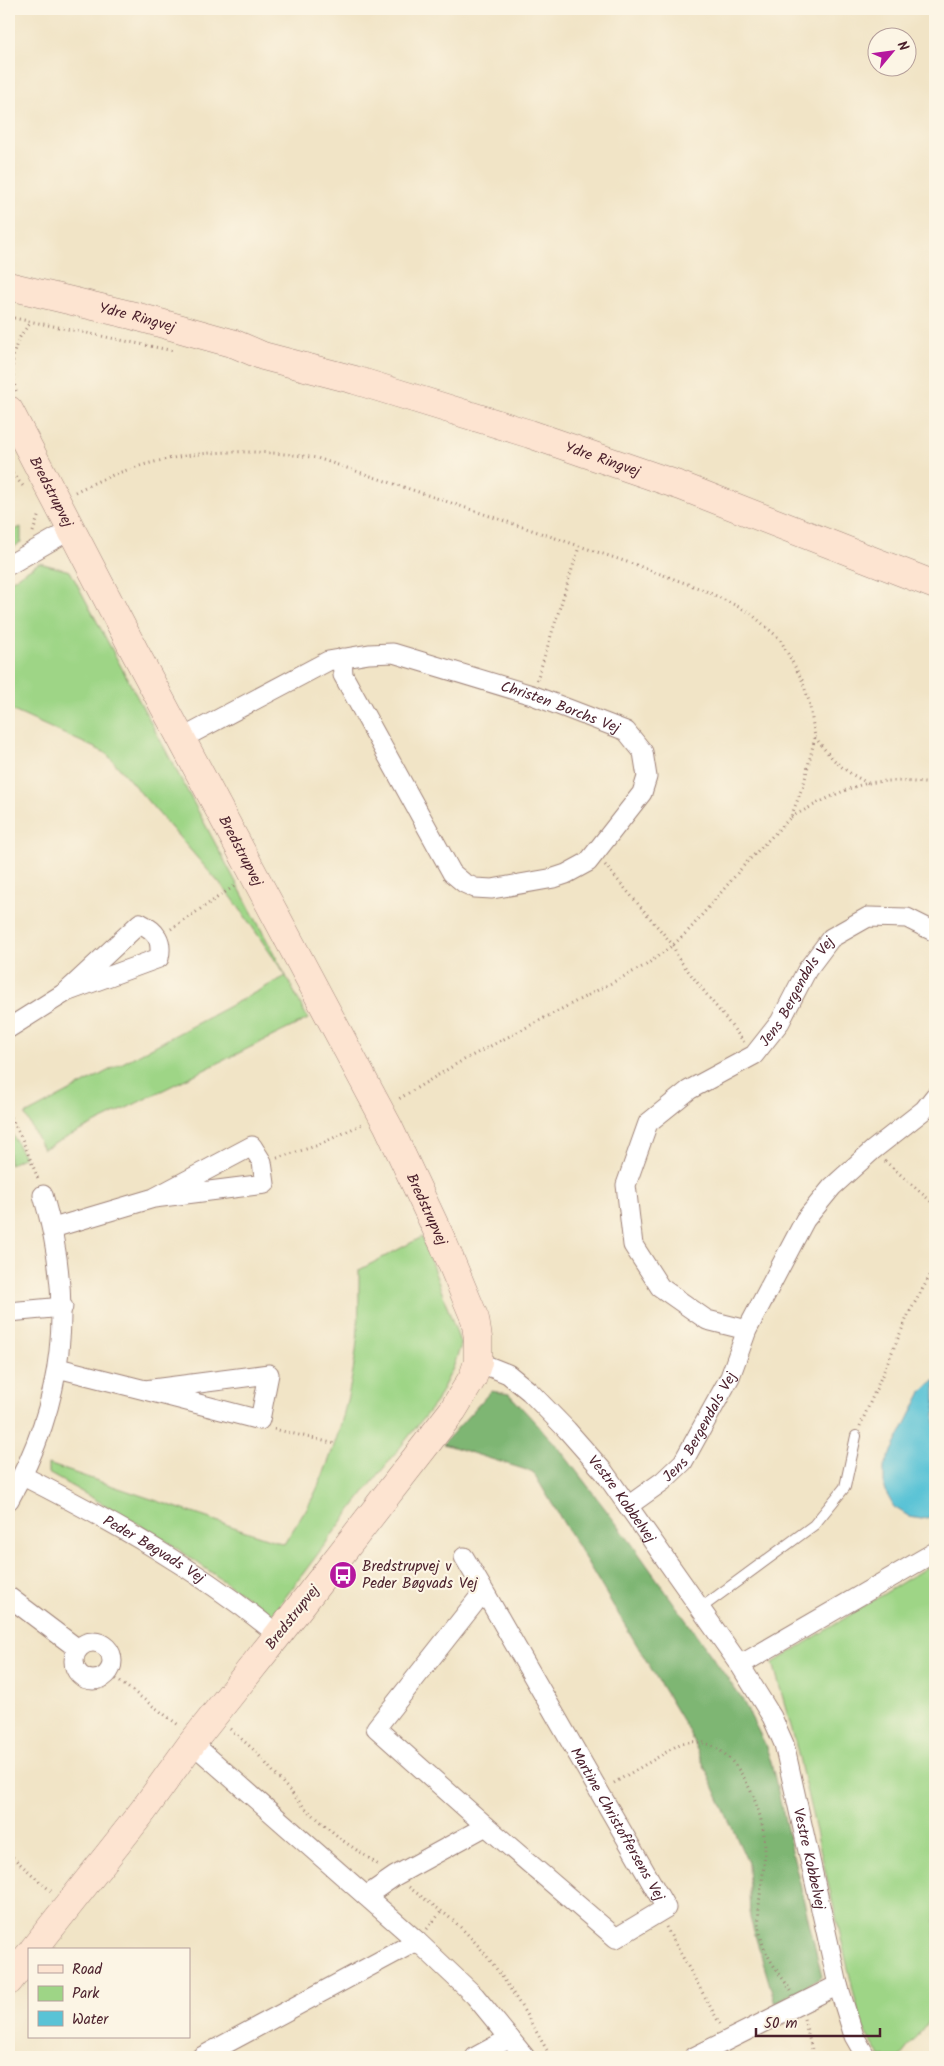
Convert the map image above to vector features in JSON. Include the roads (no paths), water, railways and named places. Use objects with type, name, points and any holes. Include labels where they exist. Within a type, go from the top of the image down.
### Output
[{"type":"street","name":"Ydre Ringvej","points":[[9,286],[135,316],[235,344],[264,356],[355,380],[627,466],[797,530],[935,585]]},
{"type":"street","name":"Ydre Ringvej","points":[[9,304],[236,353],[264,356]]},
{"type":"street","name":"Bredstrupvej","points":[[9,410],[70,530],[400,1152],[444,1245],[475,1319],[478,1338],[478,1362],[473,1377],[453,1410],[278,1635],[187,1735],[143,1811],[34,1948]]},
{"type":"street","points":[[9,565],[70,530]]},
{"type":"street","name":"Christen Borchs Vej","points":[[181,739],[328,661],[342,658],[393,653],[532,695],[626,731],[637,742],[643,752],[647,778],[642,793],[596,854],[577,869],[554,878],[492,889],[475,888],[464,883],[452,873],[343,675],[342,658]]},
{"type":"street","name":"Jens Bergendals Vej","points":[[747,1330],[707,1320],[660,1287],[633,1244],[626,1185],[648,1123],[689,1090],[754,1055],[780,1022],[806,970],[831,938],[868,917],[907,918],[935,932]]},
{"type":"street","points":[[9,1028],[66,992],[140,923],[151,928],[158,937],[162,948],[159,958],[66,992]]},
{"type":"street","name":"Jens Bergendals Vej","points":[[628,1506],[663,1481],[683,1462],[730,1377],[747,1330],[804,1220],[832,1187],[873,1150],[924,1110],[935,1096]]},
{"type":"street","points":[[53,1228],[154,1198],[265,1184],[262,1162],[252,1146],[154,1198]]},
{"type":"street","points":[[9,1500],[23,1476],[45,1421],[58,1368],[62,1307],[59,1264],[53,1228],[43,1195]]},
{"type":"street","points":[[9,1312],[62,1307]]},
{"type":"street","name":"Vestre Kobbelvej","points":[[478,1362],[508,1374],[530,1392],[604,1472],[701,1608],[740,1665],[772,1717],[784,1744],[838,1985],[854,2036],[866,2057]]},
{"type":"street","points":[[58,1368],[260,1420],[269,1374],[145,1390]]},
{"type":"street","name":"Peder Bøgvads Vej","points":[[23,1476],[90,1510],[155,1548],[278,1635]]},
{"type":"street","points":[[740,1665],[935,1552]]},
{"type":"street","name":"Martine Christoffersens Vej","points":[[464,1556],[666,1908],[616,1938],[376,1728],[484,1591]]},
{"type":"street","points":[[9,1597],[78,1649]]},
{"type":"street","points":[[91,1642],[105,1646],[112,1659],[112,1666],[108,1673],[96,1680],[88,1680],[82,1676],[76,1670],[74,1664],[78,1649],[91,1642]]},
{"type":"street","points":[[187,1735],[417,1941],[475,1996],[525,2057]]},
{"type":"street","points":[[366,1896],[395,1876],[486,1826]]},
{"type":"street","points":[[201,2057],[417,1941]]},
{"type":"street","points":[[9,1981],[28,1956]]},
{"type":"street","points":[[694,2057],[838,1985]]},
{"type":"street","points":[[475,2057],[510,2038]]},
{"type":"lane","points":[[701,1608],[814,1525],[845,1487],[856,1436]]},
{"type":"water","points":[[935,1380],[935,1516],[921,1519],[910,1517],[894,1507],[884,1489],[884,1467],[922,1392]]},
{"type":"place","name":"Bredstrupvej v Peder Bøgvads Vej","points":[[343,1575]]}]
